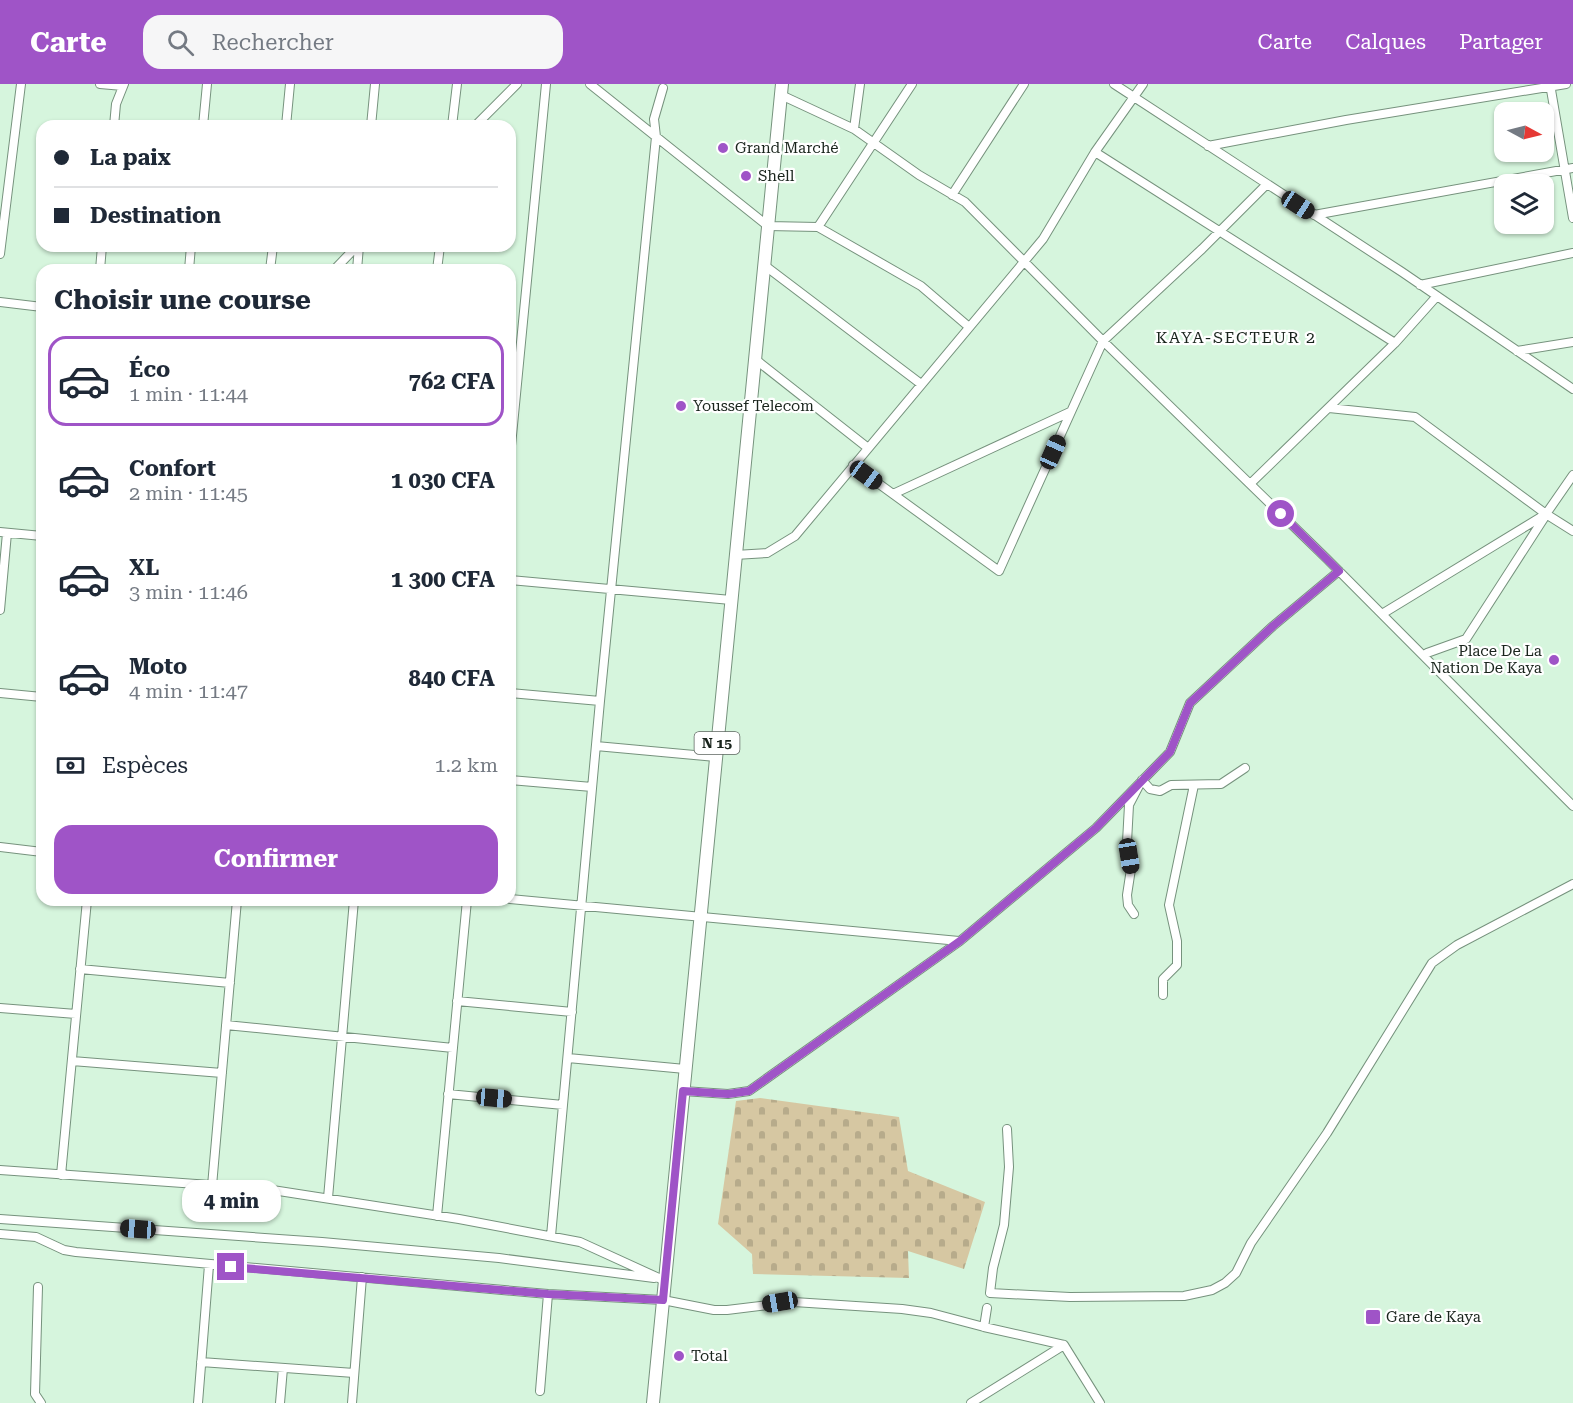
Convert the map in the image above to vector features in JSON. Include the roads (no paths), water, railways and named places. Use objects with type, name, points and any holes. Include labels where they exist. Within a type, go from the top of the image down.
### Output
[{"type":"main road","name":"N 15","points":[[653,1403],[663,1279],[781,89]]},
{"type":"street","points":[[0,254],[21,84]]},
{"type":"street","points":[[100,84],[124,85],[117,104],[115,120]]},
{"type":"street","points":[[204,120],[207,84]]},
{"type":"street","points":[[287,120],[290,84]]},
{"type":"street","points":[[372,120],[375,84]]},
{"type":"street","points":[[453,120],[457,84]]},
{"type":"street","points":[[481,120],[517,84]]},
{"type":"street","points":[[516,394],[546,84]]},
{"type":"street","points":[[590,84],[768,226],[818,227],[921,286],[969,327]]},
{"type":"street","points":[[854,129],[860,84]]},
{"type":"street","points":[[818,227],[912,84]]},
{"type":"street","points":[[952,195],[1024,84]]},
{"type":"street","points":[[1114,84],[1437,296],[1573,389]]},
{"type":"street","points":[[735,555],[767,553],[795,536],[1043,240],[1095,152],[1143,84]]},
{"type":"street","points":[[1208,146],[1346,120],[1566,84]]},
{"type":"street","points":[[1550,85],[1569,169],[1573,218]]},
{"type":"street","points":[[551,1236],[600,701],[613,589],[656,137],[654,119],[663,88]]},
{"type":"street","points":[[781,89],[874,141],[919,175],[965,202],[1102,340],[1339,571],[1573,806]]},
{"type":"street","points":[[1095,152],[1395,343]]},
{"type":"street","points":[[1314,215],[1569,169]]},
{"type":"street","points":[[853,465],[999,571],[1102,340],[1220,231],[1267,184]]},
{"type":"street","points":[[340,264],[352,252]]},
{"type":"street","points":[[1420,285],[1573,253]]},
{"type":"street","points":[[764,265],[921,384]]},
{"type":"street","points":[[1250,484],[1395,343],[1437,296]]},
{"type":"street","points":[[0,302],[36,306]]},
{"type":"street","points":[[1517,351],[1573,342]]},
{"type":"street","points":[[755,359],[868,448]]},
{"type":"street","points":[[1329,408],[1415,417],[1546,514],[1573,531]]},
{"type":"street","points":[[892,494],[1070,412]]},
{"type":"street","points":[[1427,653],[1466,639],[1573,475]]},
{"type":"street","points":[[1382,614],[1546,514]]},
{"type":"street","points":[[0,610],[4,532],[36,535]]},
{"type":"street","points":[[683,1091],[728,1094],[749,1091],[960,941],[1096,828],[1170,752],[1190,703],[1273,626],[1339,571]]},
{"type":"street","points":[[516,581],[731,600]]},
{"type":"street","points":[[0,693],[36,696]]},
{"type":"street","points":[[516,694],[600,701]]},
{"type":"street","points":[[596,746],[716,757]]},
{"type":"street","points":[[1142,780],[1150,789],[1160,791],[1171,785],[1221,784],[1245,768]]},
{"type":"street","points":[[1134,914],[1128,904],[1127,895],[1131,869],[1127,842],[1129,805],[1142,780]]},
{"type":"street","points":[[516,781],[592,787]]},
{"type":"street","points":[[1163,995],[1163,979],[1177,965],[1176,941],[1169,905],[1194,784]]},
{"type":"street","points":[[0,847],[36,851]]},
{"type":"street","points":[[1007,1129],[1010,1167],[1001,1242],[993,1268],[990,1293],[1070,1297],[1184,1296],[1212,1290],[1225,1283],[1236,1273],[1251,1243],[1327,1133],[1432,963],[1457,945],[1573,884]]},
{"type":"street","points":[[516,900],[960,941]]},
{"type":"street","points":[[61,1175],[86,906]]},
{"type":"street","points":[[212,1186],[236,906]]},
{"type":"street","points":[[328,1198],[353,906]]},
{"type":"street","points":[[437,1216],[466,906]]},
{"type":"street","points":[[80,969],[230,983]]},
{"type":"street","points":[[458,1001],[572,1012]]},
{"type":"street","points":[[0,1008],[76,1014]]},
{"type":"street","points":[[226,1025],[453,1048]]},
{"type":"street","points":[[568,1058],[685,1069]]},
{"type":"street","points":[[72,1061],[222,1073]]},
{"type":"street","points":[[448,1094],[563,1105]]},
{"type":"street","points":[[0,1170],[266,1189],[328,1198],[580,1242],[663,1279]]},
{"type":"street","points":[[0,1219],[322,1242],[499,1258],[663,1279]]},
{"type":"street","points":[[0,1234],[36,1238],[64,1250],[76,1252],[548,1294],[663,1300],[720,1311],[794,1302],[931,1312],[1064,1345],[1100,1403]]},
{"type":"street","points":[[198,1403],[209,1265]]},
{"type":"street","points":[[352,1403],[362,1277]]},
{"type":"street","points":[[38,1287],[35,1394],[41,1403]]},
{"type":"street","points":[[540,1391],[548,1294]]},
{"type":"street","points":[[984,1327],[987,1308]]},
{"type":"street","points":[[971,1403],[1064,1345]]},
{"type":"street","points":[[201,1362],[354,1373]]},
{"type":"street","points":[[280,1403],[283,1368]]},
{"type":"place","name":"Grand Marché","points":[[723,148]]},
{"type":"place","name":"Shell","points":[[746,176]]},
{"type":"place","name":"Youssef Telecom","points":[[681,406]]},
{"type":"place","name":"Place De La Nation De Kaya","points":[[1554,660]]},
{"type":"place","name":"Gare de Kaya","points":[[1373,1317]]},
{"type":"place","name":"Total","points":[[679,1356]]},
{"type":"district","name":"KAYA-SECTEUR 2","points":[[1236,337]]}]
